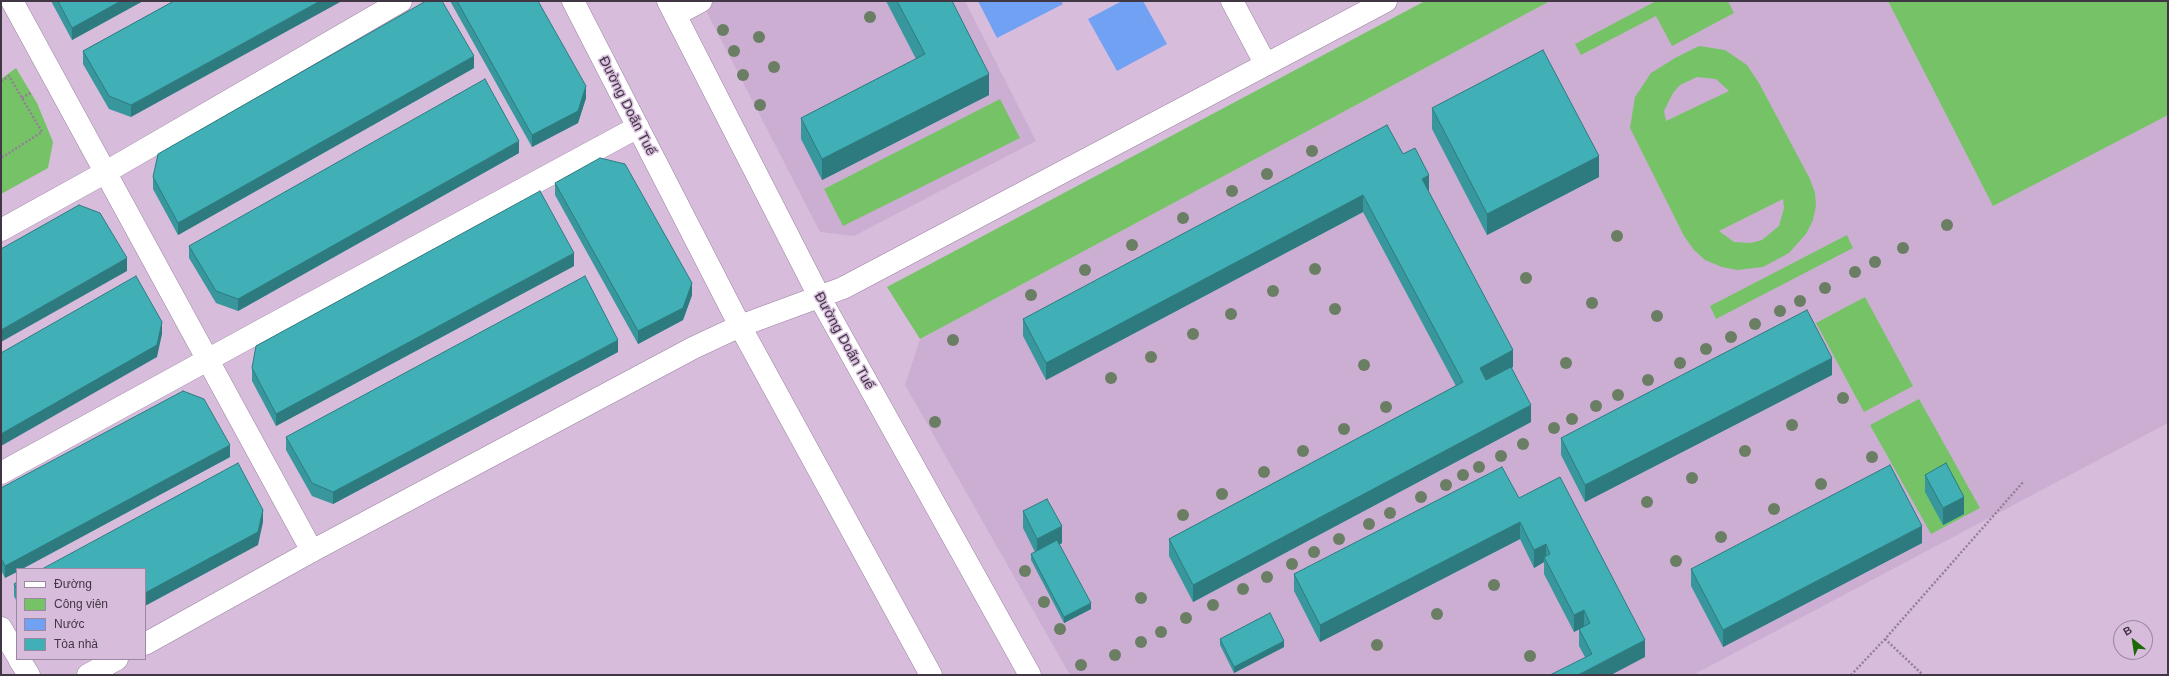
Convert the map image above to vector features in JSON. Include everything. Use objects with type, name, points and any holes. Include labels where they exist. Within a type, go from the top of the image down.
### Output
[{"type":"street","points":[[12,1],[106,172],[206,360],[312,551]]},
{"type":"street","points":[[1,230],[106,172],[401,1]]},
{"type":"street","name":"Đường Doãn Tuế","points":[[573,1],[740,326],[931,675]]},
{"type":"street","points":[[671,8],[701,1]]},
{"type":"street","points":[[1232,1],[1265,63]]},
{"type":"street","points":[[146,643],[312,551],[693,348],[740,326],[820,298],[850,284],[1265,63],[1386,1]]},
{"type":"street","name":"Đường Doãn Tuế","points":[[671,8],[820,298],[1030,675]]},
{"type":"street","points":[[1,473],[206,360],[638,127]]},
{"type":"street","points":[[1,628],[16,653]]},
{"type":"street","points":[[20,660],[29,675]]},
{"type":"street","points":[[88,675],[115,660]]},
{"type":"path","points":[[1,81],[9,76],[42,132],[1,158]]},
{"type":"path","points":[[1851,675],[1885,639],[2024,482]]},
{"type":"path","points":[[1885,639],[1923,675]]},
{"type":"shaded area","points":[[701,1],[965,1],[1036,141],[854,236],[820,232]]},
{"type":"shaded area","points":[[1550,1],[2134,1],[2168,30],[2168,423],[1693,675],[1070,675],[905,385],[920,339]]},
{"type":"green space","points":[[1425,1],[1550,1],[920,339],[887,287]]},
{"type":"green space","points":[[1656,1],[1728,1],[1734,13],[1672,46],[1656,16],[1581,55],[1575,44]]},
{"type":"green space","points":[[1888,1],[2168,1],[2168,115],[1993,206]]},
{"type":"green space","points":[[1699,46],[1725,50],[1747,65],[1759,83],[1810,179],[1815,193],[1816,206],[1813,220],[1806,234],[1789,253],[1763,267],[1737,270],[1722,267],[1705,260],[1694,250],[1684,236],[1630,128],[1635,97],[1651,73],[1675,58]],"holes":[[[1697,77],[1716,79],[1729,91],[1666,121],[1664,111],[1673,93],[1680,85]],[[1783,199],[1784,208],[1779,226],[1762,240],[1751,243],[1734,242],[1719,231]]]},
{"type":"green space","points":[[16,68],[37,103],[53,142],[48,168],[1,194],[1,79]]},
{"type":"green space","points":[[1000,99],[1020,138],[843,226],[824,189]]},
{"type":"green space","points":[[1847,235],[1853,248],[1716,319],[1710,306]]},
{"type":"green space","points":[[1865,297],[1913,386],[1864,412],[1816,323]]},
{"type":"green space","points":[[1919,399],[1980,508],[1931,534],[1870,425]]},
{"type":"water","points":[[978,1],[1061,1],[1063,4],[997,38]]},
{"type":"water","points":[[1122,1],[1143,1],[1167,44],[1117,71],[1088,19]]},
{"type":"building","points":[[58,1],[121,1],[72,28]]},
{"type":"building","points":[[174,1],[320,1],[131,105],[109,96],[83,51]]},
{"type":"building","points":[[426,1],[442,1],[474,56],[178,223],[153,177],[158,154]]},
{"type":"building","points":[[457,1],[538,1],[586,86],[578,111],[532,135]]},
{"type":"building","points":[[897,1],[952,1],[989,74],[822,159],[801,118],[925,54]]},
{"type":"building","points":[[1543,50],[1599,156],[1487,214],[1432,108]]},
{"type":"building","points":[[485,79],[519,141],[238,299],[216,291],[189,246]]},
{"type":"building","points":[[1387,125],[1403,154],[1415,148],[1429,175],[1422,179],[1513,350],[1480,368],[1486,380],[1511,367],[1531,405],[1193,585],[1169,539],[1463,382],[1363,195],[1046,363],[1023,319]]},
{"type":"building","points":[[600,158],[625,164],[692,283],[683,308],[638,331],[555,183]]},
{"type":"building","points":[[540,191],[574,253],[276,414],[252,368],[256,346]]},
{"type":"building","points":[[79,205],[100,213],[127,258],[1,330],[1,249]]},
{"type":"building","points":[[136,276],[162,322],[157,345],[1,434],[1,353]]},
{"type":"building","points":[[585,276],[618,340],[333,492],[312,483],[286,437]]},
{"type":"building","points":[[1807,310],[1832,358],[1585,485],[1561,438]]},
{"type":"building","points":[[183,391],[204,399],[230,445],[5,566],[1,558],[1,488]]},
{"type":"building","points":[[238,463],[263,510],[258,532],[146,592],[146,568],[44,568]]},
{"type":"building","points":[[1946,463],[1964,497],[1943,508],[1925,475]]},
{"type":"building","points":[[1890,465],[1922,526],[1723,630],[1691,569]]},
{"type":"building","points":[[1502,467],[1519,498],[1560,477],[1645,640],[1578,675],[1550,675],[1592,654],[1579,629],[1590,623],[1584,610],[1574,615],[1544,557],[1550,554],[1546,544],[1534,550],[1520,522],[1320,625],[1294,574]]},
{"type":"building","points":[[1047,499],[1062,526],[1037,539],[1023,511]]},
{"type":"building","points":[[1057,540],[1091,603],[1064,617],[1031,554]]},
{"type":"building","points":[[1270,613],[1284,641],[1234,667],[1220,639]]}]
